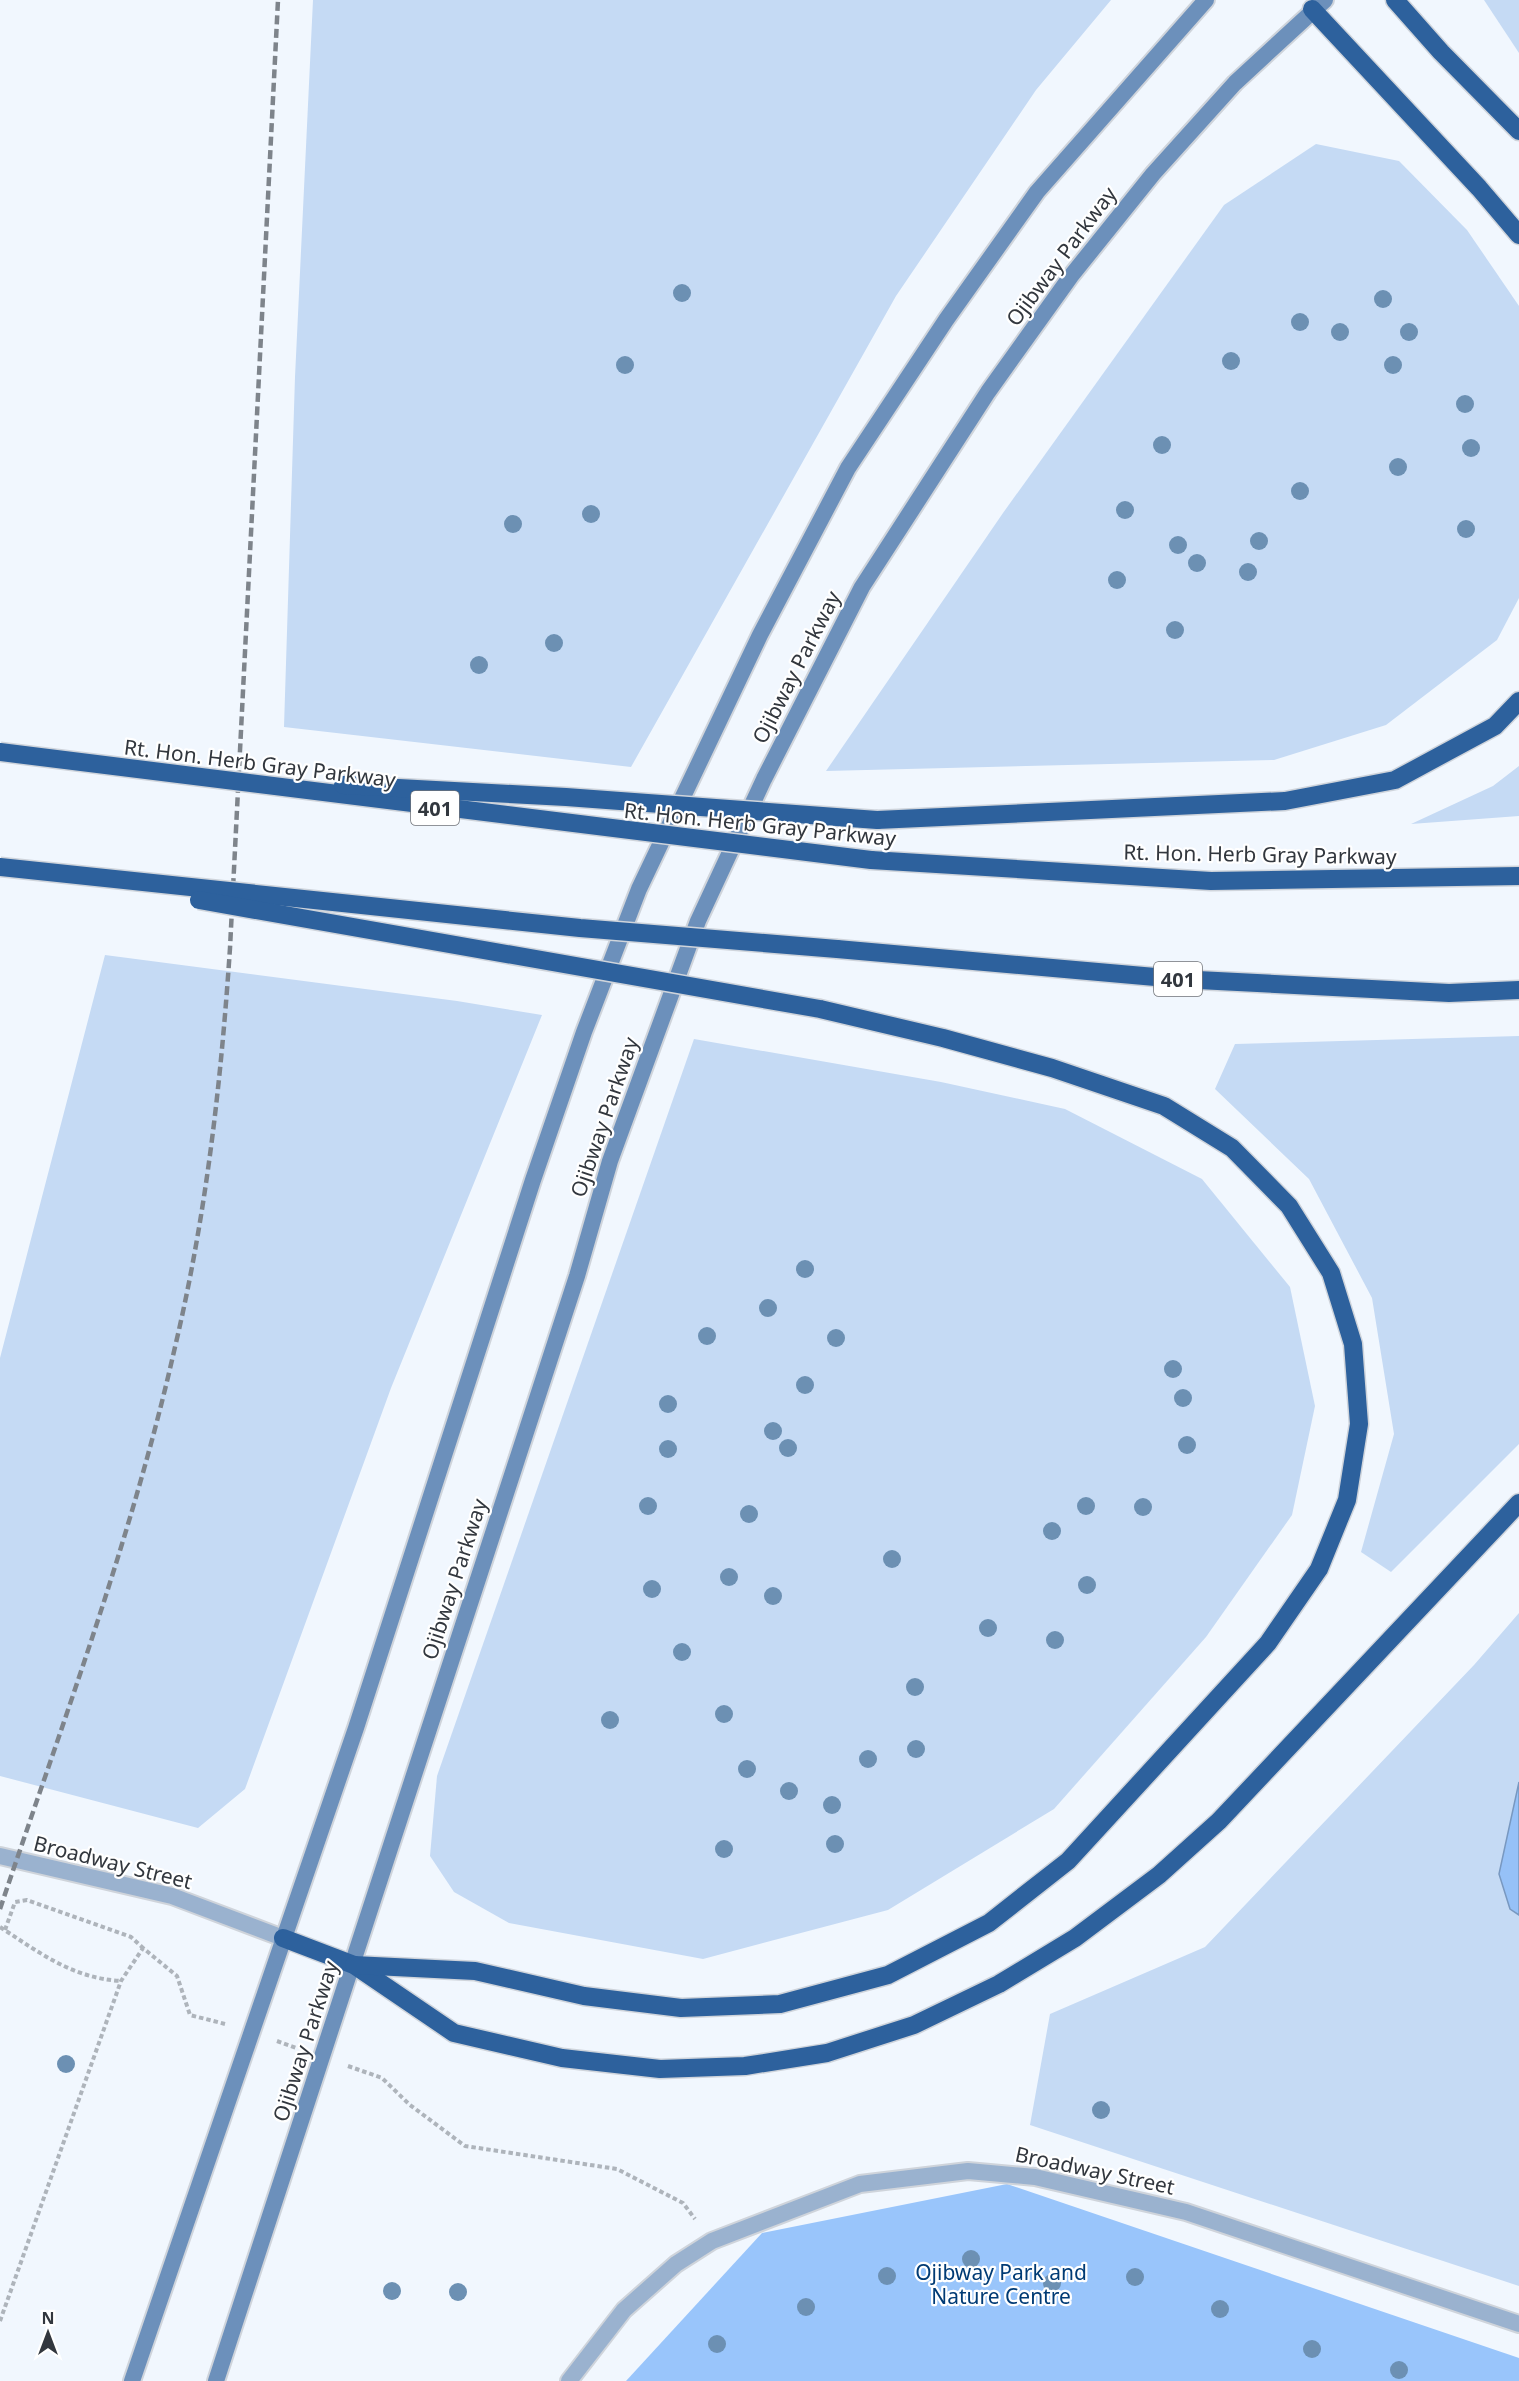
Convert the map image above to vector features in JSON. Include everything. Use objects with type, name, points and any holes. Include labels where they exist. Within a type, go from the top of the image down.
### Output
[{"type":"highway","points":[[1395,0],[1519,131]]},
{"type":"highway","points":[[1313,3],[1519,235]]},
{"type":"highway","points":[[144,772],[878,820],[1285,801],[1395,780],[1495,726],[1519,701]]},
{"type":"highway","name":"Rt. Hon. Herb Gray Parkway","points":[[0,752],[144,772],[871,860],[1211,881],[1519,876]]},
{"type":"highway","name":"401","points":[[0,867],[569,927],[1179,979],[1449,993],[1519,990]]},
{"type":"highway","points":[[61,875],[820,1009],[943,1038],[1041,1065],[1164,1106],[1232,1148],[1289,1206],[1331,1273],[1353,1344],[1359,1424],[1347,1500],[1319,1569],[1268,1643],[1068,1861],[989,1923],[888,1975],[780,2004],[681,2008],[584,1996],[475,1971],[354,1965]]},
{"type":"highway","points":[[283,1938],[354,1965],[454,2033],[562,2058],[660,2069],[745,2066],[827,2053],[914,2025],[999,1984],[1075,1938],[1158,1875],[1227,1813],[1519,1503]]},
{"type":"main road","points":[[132,2381],[360,1717],[584,1032],[639,889],[760,635],[848,468],[946,320],[1037,192],[1206,0]]},
{"type":"main road","name":"Ojibway Parkway","points":[[216,2381],[578,1276],[610,1161],[698,921],[764,779],[862,587],[988,392],[1071,276],[1153,174],[1235,83],[1313,3]]},
{"type":"street","name":"Broadway Street","points":[[0,1856],[172,1896],[283,1938]]},
{"type":"street","name":"Broadway Street","points":[[569,2381],[624,2310],[676,2264],[712,2241],[860,2184],[968,2171],[1035,2176],[1186,2212],[1519,2324]]},
{"type":"path","points":[[5,1930],[15,1902],[27,1900],[131,1937],[143,1948]]},
{"type":"path","points":[[0,1927],[59,1965],[76,1972],[122,1981]]},
{"type":"shaded area","points":[[313,0],[1111,0],[1036,90],[896,296],[631,767],[284,727],[295,377]]},
{"type":"shaded area","points":[[1484,0],[1519,0],[1519,53]]},
{"type":"shaded area","points":[[1316,144],[1399,161],[1467,230],[1519,306],[1519,598],[1497,640],[1386,725],[1274,760],[826,771],[1003,513],[1224,205]]},
{"type":"shaded area","points":[[1519,766],[1519,816],[1411,824],[1493,786]]},
{"type":"shaded area","points":[[105,955],[457,1001],[542,1015],[391,1388],[245,1789],[198,1828],[0,1776],[0,1358]]},
{"type":"shaded area","points":[[1519,1036],[1519,1444],[1391,1572],[1361,1552],[1394,1434],[1372,1298],[1309,1179],[1215,1089],[1235,1044]]},
{"type":"shaded area","points":[[694,1039],[941,1082],[1065,1109],[1202,1179],[1290,1287],[1315,1406],[1292,1515],[1206,1637],[1054,1809],[888,1910],[703,1959],[509,1923],[454,1892],[430,1856],[437,1776]]},
{"type":"shaded area","points":[[1519,1613],[1519,2286],[1030,2125],[1050,2014],[1205,1947],[1474,1665]]},
{"type":"shaded area","points":[[1519,1782],[1519,1915],[1510,1909],[1499,1874]]},
{"type":"green space","name":"Ojibway Park and Nature Centre","points":[[1007,2184],[1519,2358],[1519,2381],[626,2381],[762,2233]]},
{"type":"railway","points":[[0,1909],[95,1630],[138,1489],[175,1347],[204,1199],[217,1099],[230,948],[278,0]]}]
